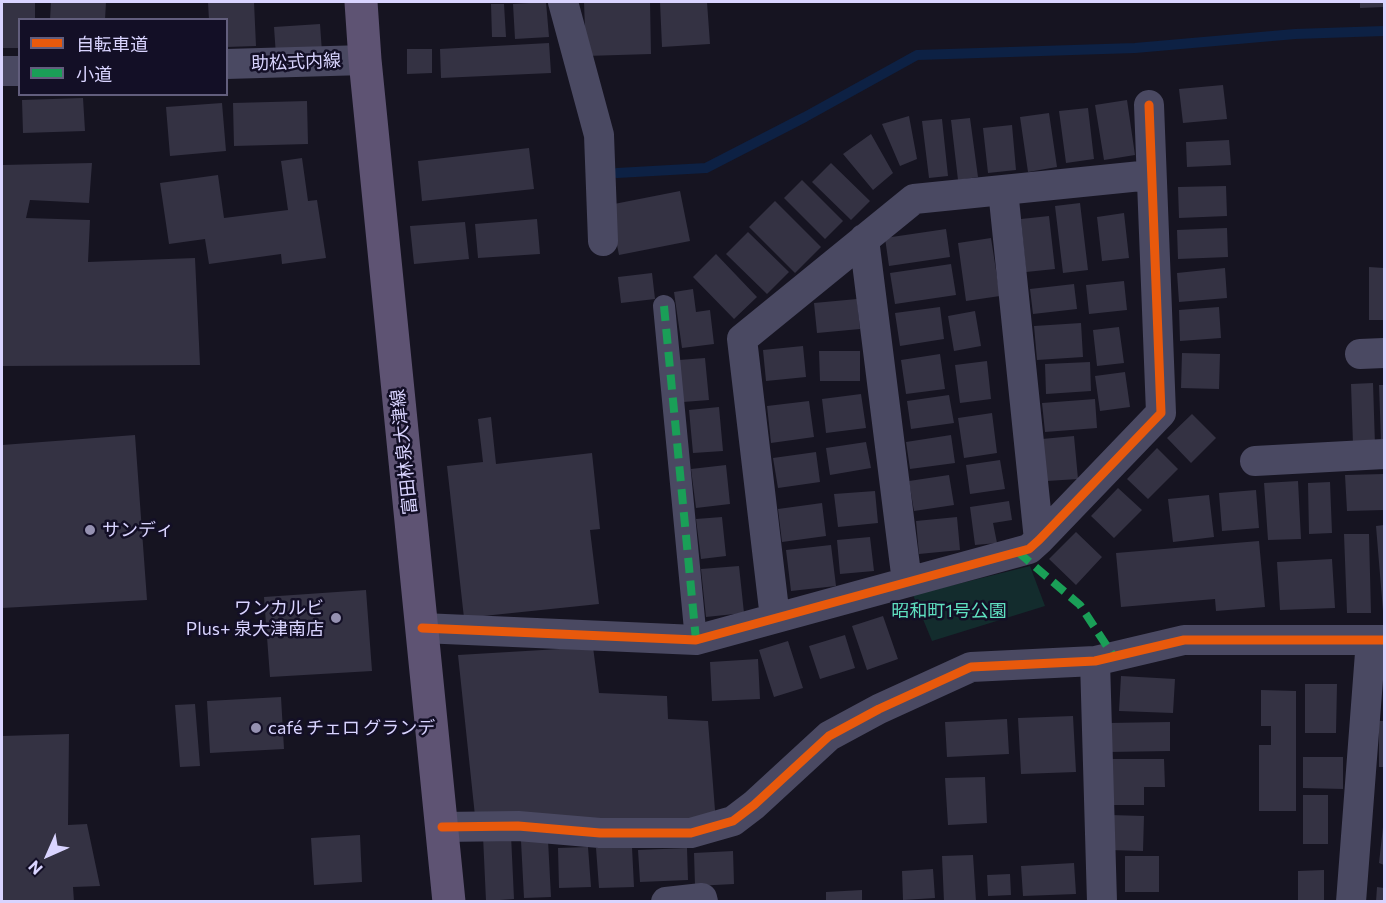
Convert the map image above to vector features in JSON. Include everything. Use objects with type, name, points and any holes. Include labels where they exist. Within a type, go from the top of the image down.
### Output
[{"type":"main road","name":"富田林泉大津線","points":[[362,2],[365,60],[449,902]]},
{"type":"street","points":[[563,2],[600,135],[603,241]]},
{"type":"street","name":"助松式内線","points":[[228,64],[365,60]]},
{"type":"street","points":[[2,71],[18,71]]},
{"type":"street","points":[[422,628],[696,640],[1029,549],[1161,413],[1149,105]]},
{"type":"street","points":[[775,618],[742,339],[914,198],[1151,175]]},
{"type":"street","points":[[1003,190],[1039,540]]},
{"type":"street","points":[[864,239],[907,582]]},
{"type":"street","points":[[664,306],[696,640]]},
{"type":"street","points":[[1255,461],[1384,454]]},
{"type":"street","points":[[442,827],[518,826],[600,833],[691,833],[733,821],[829,736],[879,709],[971,667],[1095,661],[1184,640],[1378,640],[1351,902]]},
{"type":"street","points":[[1095,661],[1102,902]]},
{"type":"street","points":[[666,902],[702,898],[703,902]]},
{"type":"green space","name":"昭和町1号公園","points":[[1030,566],[1045,606],[932,641],[913,595]]},
{"type":"building","points":[[2,2],[35,2],[35,18],[18,18],[18,48],[2,48]]},
{"type":"building","points":[[51,2],[106,2],[105,18],[50,18]]},
{"type":"building","points":[[208,2],[254,2],[256,46],[228,47],[228,18],[209,18]]},
{"type":"building","points":[[546,2],[549,37],[515,39],[513,4]]},
{"type":"building","points":[[584,2],[650,2],[651,54],[586,56]]},
{"type":"building","points":[[660,2],[707,2],[710,44],[662,47]]},
{"type":"building","points":[[1360,2],[1384,2],[1384,7],[1360,8]]},
{"type":"building","points":[[491,4],[504,4],[506,37],[492,37]]},
{"type":"building","points":[[320,24],[322,52],[276,56],[274,27]]},
{"type":"building","points":[[549,43],[551,73],[441,78],[440,49]]},
{"type":"building","points":[[407,49],[432,49],[432,73],[407,74]]},
{"type":"building","points":[[1223,85],[1227,119],[1183,123],[1179,89]]},
{"type":"building","points":[[83,98],[85,131],[23,133],[22,100]]},
{"type":"building","points":[[1127,100],[1135,155],[1104,160],[1095,105]]},
{"type":"building","points":[[307,101],[308,144],[234,146],[233,103]]},
{"type":"building","points":[[222,103],[226,151],[170,156],[166,107]]},
{"type":"building","points":[[1088,108],[1094,159],[1066,163],[1059,111]]},
{"type":"building","points":[[1049,113],[1057,167],[1028,172],[1020,117]]},
{"type":"building","points":[[909,116],[917,159],[900,166],[882,124]]},
{"type":"building","points":[[970,118],[978,177],[958,180],[951,120]]},
{"type":"building","points":[[942,119],[948,176],[929,178],[922,121]]},
{"type":"building","points":[[1012,125],[1016,170],[988,173],[983,128]]},
{"type":"building","points":[[871,134],[893,173],[873,190],[843,154]]},
{"type":"building","points":[[1229,140],[1231,165],[1187,167],[1186,142]]},
{"type":"building","points":[[529,148],[534,189],[422,201],[418,161]]},
{"type":"building","points":[[302,158],[308,201],[317,200],[326,258],[282,264],[281,254],[209,264],[205,239],[169,244],[160,183],[218,175],[224,218],[288,210],[281,161]]},
{"type":"building","points":[[92,163],[89,203],[30,200],[26,218],[90,220],[88,262],[195,258],[200,365],[2,366],[2,165]]},
{"type":"building","points":[[831,163],[870,201],[851,220],[812,182]]},
{"type":"building","points":[[802,180],[843,221],[825,239],[784,198]]},
{"type":"building","points":[[1226,186],[1227,216],[1179,218],[1178,187]]},
{"type":"building","points":[[680,191],[690,241],[619,255],[609,205]]},
{"type":"building","points":[[775,201],[821,247],[795,273],[749,227]]},
{"type":"building","points":[[1080,203],[1088,270],[1063,273],[1055,206]]},
{"type":"building","points":[[1124,213],[1129,258],[1102,261],[1097,217]]},
{"type":"building","points":[[1049,216],[1055,269],[1026,272],[1021,219]]},
{"type":"building","points":[[537,219],[540,254],[478,258],[475,224]]},
{"type":"building","points":[[465,222],[469,259],[414,264],[410,226]]},
{"type":"building","points":[[1227,228],[1228,257],[1178,259],[1177,230]]},
{"type":"building","points":[[946,229],[950,257],[889,266],[885,238]]},
{"type":"building","points":[[748,232],[789,272],[767,294],[726,254]]},
{"type":"building","points":[[991,238],[1000,296],[966,301],[958,243]]},
{"type":"building","points":[[716,254],[757,297],[734,319],[693,277]]},
{"type":"building","points":[[951,264],[956,295],[895,304],[890,273]]},
{"type":"building","points":[[1369,267],[1384,268],[1384,320],[1369,320]]},
{"type":"building","points":[[1225,268],[1227,298],[1179,302],[1177,273]]},
{"type":"building","points":[[652,273],[655,299],[621,303],[618,277]]},
{"type":"building","points":[[1124,281],[1127,310],[1089,314],[1086,285]]},
{"type":"building","points":[[1074,284],[1077,309],[1033,314],[1030,289]]},
{"type":"building","points":[[693,289],[696,312],[710,310],[714,344],[682,348],[674,292]]},
{"type":"building","points":[[857,299],[860,329],[817,333],[814,303]]},
{"type":"building","points":[[940,307],[944,339],[900,346],[895,313]]},
{"type":"building","points":[[1219,307],[1221,338],[1180,341],[1179,310]]},
{"type":"building","points":[[975,311],[981,346],[954,351],[948,316]]},
{"type":"building","points":[[1081,323],[1083,357],[1037,360],[1034,326]]},
{"type":"building","points":[[1119,327],[1124,363],[1097,366],[1093,330]]},
{"type":"building","points":[[803,346],[806,377],[766,381],[763,350]]},
{"type":"building","points":[[819,351],[860,351],[860,381],[820,381]]},
{"type":"building","points":[[1182,353],[1220,354],[1219,389],[1181,388]]},
{"type":"building","points":[[940,354],[945,389],[906,394],[901,360]]},
{"type":"building","points":[[705,358],[709,400],[683,402],[679,360]]},
{"type":"building","points":[[987,361],[991,399],[960,403],[955,365]]},
{"type":"building","points":[[1090,362],[1091,391],[1046,394],[1045,364]]},
{"type":"building","points":[[1125,372],[1130,407],[1100,411],[1095,376]]},
{"type":"building","points":[[1373,383],[1375,445],[1353,445],[1351,384]]},
{"type":"building","points":[[1379,385],[1384,385],[1384,441],[1381,441]]},
{"type":"building","points":[[861,394],[866,428],[826,433],[822,399]]},
{"type":"building","points":[[949,395],[954,423],[911,429],[907,401]]},
{"type":"building","points":[[1095,399],[1097,428],[1045,432],[1042,403]]},
{"type":"building","points":[[809,401],[814,437],[771,443],[767,406]]},
{"type":"building","points":[[719,407],[723,451],[693,453],[689,410]]},
{"type":"building","points":[[992,413],[997,453],[964,458],[958,418]]},
{"type":"building","points":[[1192,414],[1216,438],[1191,463],[1167,438]]},
{"type":"building","points":[[491,417],[496,464],[592,453],[600,529],[590,530],[599,604],[464,618],[447,466],[483,462],[478,419]]},
{"type":"building","points":[[135,435],[147,600],[2,608],[2,445]]},
{"type":"building","points":[[951,435],[955,463],[910,469],[906,442]]},
{"type":"building","points":[[1074,436],[1078,479],[1047,481],[1042,439]]},
{"type":"building","points":[[866,442],[871,468],[830,475],[826,448]]},
{"type":"building","points":[[1157,448],[1178,469],[1148,499],[1127,479]]},
{"type":"building","points":[[816,452],[820,482],[778,488],[773,458]]},
{"type":"building","points":[[1000,460],[1005,489],[970,494],[966,465]]},
{"type":"building","points":[[726,465],[730,504],[696,508],[691,469]]},
{"type":"building","points":[[1384,474],[1384,510],[1347,511],[1345,475]]},
{"type":"building","points":[[949,475],[954,505],[914,511],[909,481]]},
{"type":"building","points":[[1298,481],[1301,539],[1268,540],[1264,483]]},
{"type":"building","points":[[1330,482],[1332,533],[1309,534],[1308,483]]},
{"type":"building","points":[[1118,488],[1142,510],[1114,538],[1091,516]]},
{"type":"building","points":[[1256,490],[1259,528],[1222,531],[1219,493]]},
{"type":"building","points":[[875,491],[878,523],[838,527],[834,494]]},
{"type":"building","points":[[1209,495],[1214,537],[1173,542],[1168,499]]},
{"type":"building","points":[[1009,501],[1012,520],[993,523],[997,543],[975,545],[970,507]]},
{"type":"building","points":[[822,503],[826,536],[782,542],[778,509]]},
{"type":"building","points":[[722,517],[726,556],[701,559],[696,519]]},
{"type":"building","points":[[957,517],[960,550],[919,554],[916,521]]},
{"type":"building","points":[[1384,525],[1384,611],[1383,611],[1376,526]]},
{"type":"building","points":[[1076,532],[1102,557],[1076,585],[1049,559]]},
{"type":"building","points":[[1344,534],[1369,534],[1371,613],[1347,613]]},
{"type":"building","points":[[870,537],[874,571],[840,574],[837,540]]},
{"type":"building","points":[[1259,541],[1265,607],[1216,611],[1215,599],[1121,607],[1116,553]]},
{"type":"building","points":[[831,545],[836,586],[791,591],[786,550]]},
{"type":"building","points":[[1332,559],[1335,608],[1280,610],[1277,562]]},
{"type":"building","points":[[739,566],[744,613],[706,617],[701,569]]},
{"type":"building","points":[[366,590],[372,671],[270,677],[264,597]]},
{"type":"building","points":[[883,616],[898,659],[867,670],[852,626]]},
{"type":"building","points":[[845,635],[855,668],[820,679],[809,646]]},
{"type":"building","points":[[788,641],[803,688],[774,697],[759,650]]},
{"type":"building","points":[[593,647],[599,693],[667,696],[668,719],[708,721],[716,823],[475,816],[458,655]]},
{"type":"building","points":[[758,659],[760,699],[712,701],[710,662]]},
{"type":"building","points":[[1121,676],[1175,679],[1173,713],[1119,711]]},
{"type":"building","points":[[1305,684],[1337,684],[1336,733],[1305,733]]},
{"type":"building","points":[[1261,690],[1296,691],[1296,811],[1259,811],[1259,745],[1271,745],[1271,726],[1261,726]]},
{"type":"building","points":[[281,697],[284,749],[210,753],[207,701]]},
{"type":"building","points":[[195,704],[200,766],[180,767],[175,705]]},
{"type":"building","points":[[1073,716],[1076,772],[1021,774],[1018,718]]},
{"type":"building","points":[[1007,719],[1009,754],[947,757],[945,722]]},
{"type":"building","points":[[1379,721],[1384,721],[1384,767],[1379,767]]},
{"type":"building","points":[[1170,722],[1170,751],[1108,752],[1108,723]]},
{"type":"building","points":[[69,734],[68,825],[87,824],[100,886],[73,887],[74,902],[2,902],[2,736]]},
{"type":"building","points":[[1303,757],[1343,757],[1343,789],[1303,788]]},
{"type":"building","points":[[1112,759],[1164,759],[1165,787],[1144,787],[1144,805],[1112,805]]},
{"type":"building","points":[[985,777],[987,823],[948,825],[945,778]]},
{"type":"building","points":[[1303,795],[1328,795],[1328,844],[1303,844]]},
{"type":"building","points":[[1110,815],[1144,816],[1143,851],[1109,850]]},
{"type":"building","points":[[1384,827],[1384,865],[1379,863]]},
{"type":"building","points":[[360,835],[362,882],[314,885],[311,838]]},
{"type":"building","points":[[511,835],[514,899],[486,901],[483,836]]},
{"type":"building","points":[[548,840],[551,897],[524,898],[521,841]]},
{"type":"building","points":[[588,847],[591,887],[559,888],[558,848]]},
{"type":"building","points":[[632,847],[634,887],[599,888],[596,848]]},
{"type":"building","points":[[687,848],[688,880],[640,882],[638,850]]},
{"type":"building","points":[[733,851],[734,884],[695,886],[694,853]]},
{"type":"building","points":[[973,855],[976,901],[944,902],[942,856]]},
{"type":"building","points":[[1125,856],[1159,856],[1159,892],[1125,892]]},
{"type":"building","points":[[1074,863],[1076,894],[1023,896],[1021,866]]},
{"type":"building","points":[[933,869],[935,898],[903,900],[902,871]]},
{"type":"building","points":[[1324,870],[1324,902],[1298,902],[1298,871]]},
{"type":"building","points":[[1010,874],[1011,895],[988,896],[987,875]]},
{"type":"building","points":[[1377,887],[1384,888],[1384,902],[1376,902]]},
{"type":"building","points":[[862,890],[862,902],[826,902],[826,892]]},
{"type":"waterway","points":[[617,173],[706,168],[917,55],[1135,48],[1295,34],[1384,31]]},
{"type":"marked path","points":[[664,306],[696,640]]},
{"type":"marked path","points":[[1018,552],[1080,605],[1114,657]]},
{"type":"cycle path","points":[[422,628],[696,640],[1029,549],[1161,413],[1149,105]]},
{"type":"cycle path","points":[[442,827],[518,826],[600,833],[691,833],[733,821],[754,805],[829,736],[879,709],[971,667],[1095,661],[1184,640],[1384,640]]},
{"type":"place","name":"サンディ","points":[[90,530]]},
{"type":"place","name":"ワンカルビ Plus+ 泉大津南店","points":[[336,618]]},
{"type":"place","name":"café チェロ グランデ","points":[[256,728]]}]
